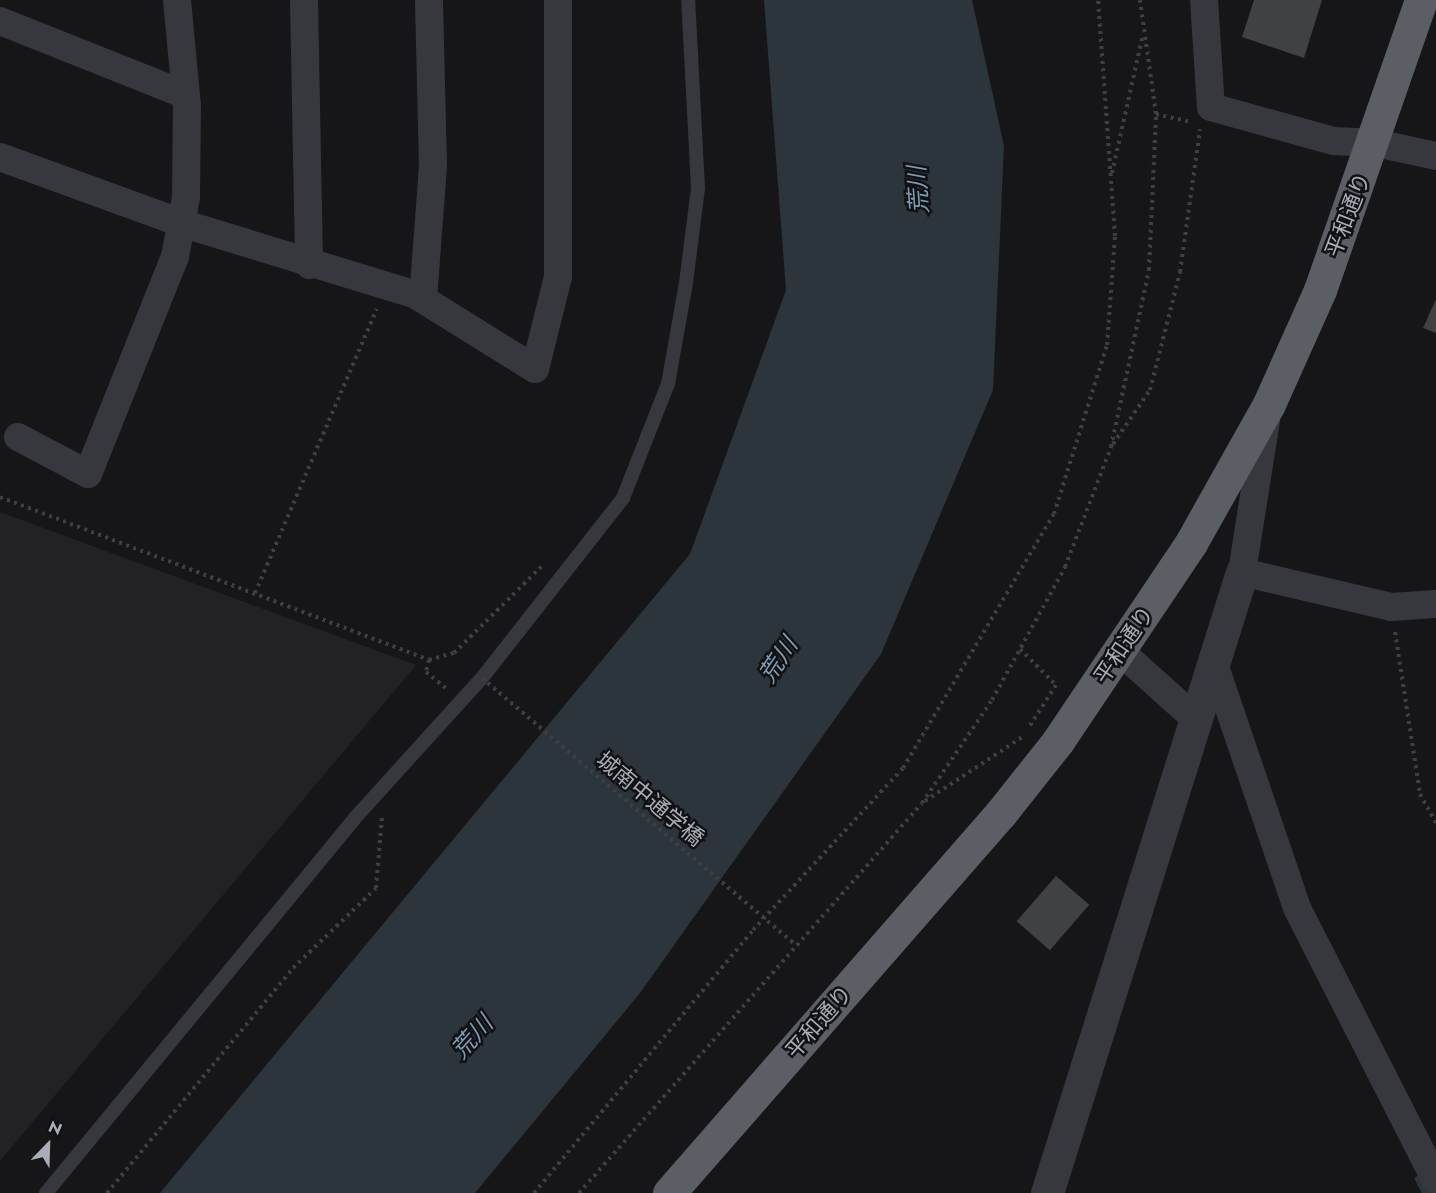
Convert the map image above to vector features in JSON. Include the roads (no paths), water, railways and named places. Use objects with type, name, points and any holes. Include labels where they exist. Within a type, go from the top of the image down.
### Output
[{"type":"highway","name":"平和通り","points":[[669,1193],[1001,813],[1121,652],[1191,543],[1269,404],[1320,290],[1376,143],[1421,0]]},
{"type":"street","points":[[18,437],[88,474],[175,257],[181,223],[186,95],[177,0]]},
{"type":"street","points":[[304,0],[309,265]]},
{"type":"street","points":[[423,299],[433,166],[429,0]]},
{"type":"street","points":[[0,157],[181,223],[423,299],[535,369],[558,277],[558,0]]},
{"type":"street","points":[[1204,0],[1211,107],[1334,141],[1376,143],[1436,156]]},
{"type":"street","points":[[0,21],[186,95]]},
{"type":"street","points":[[1047,1193],[1198,721],[1242,572],[1269,404]]},
{"type":"street","points":[[1242,572],[1391,607],[1436,604]]},
{"type":"street","points":[[1121,652],[1198,721]]},
{"type":"street","points":[[1214,664],[1297,908],[1436,1181]]},
{"type":"lane","points":[[46,1193],[385,784],[482,678],[623,498],[668,384],[698,188],[688,0]]},
{"type":"water","name":"荒川","points":[[764,0],[972,0],[1004,146],[993,390],[881,654],[640,993],[475,1193],[160,1193],[690,554],[786,290]]},
{"type":"waterway","points":[[1419,1179],[1426,1193]]}]
